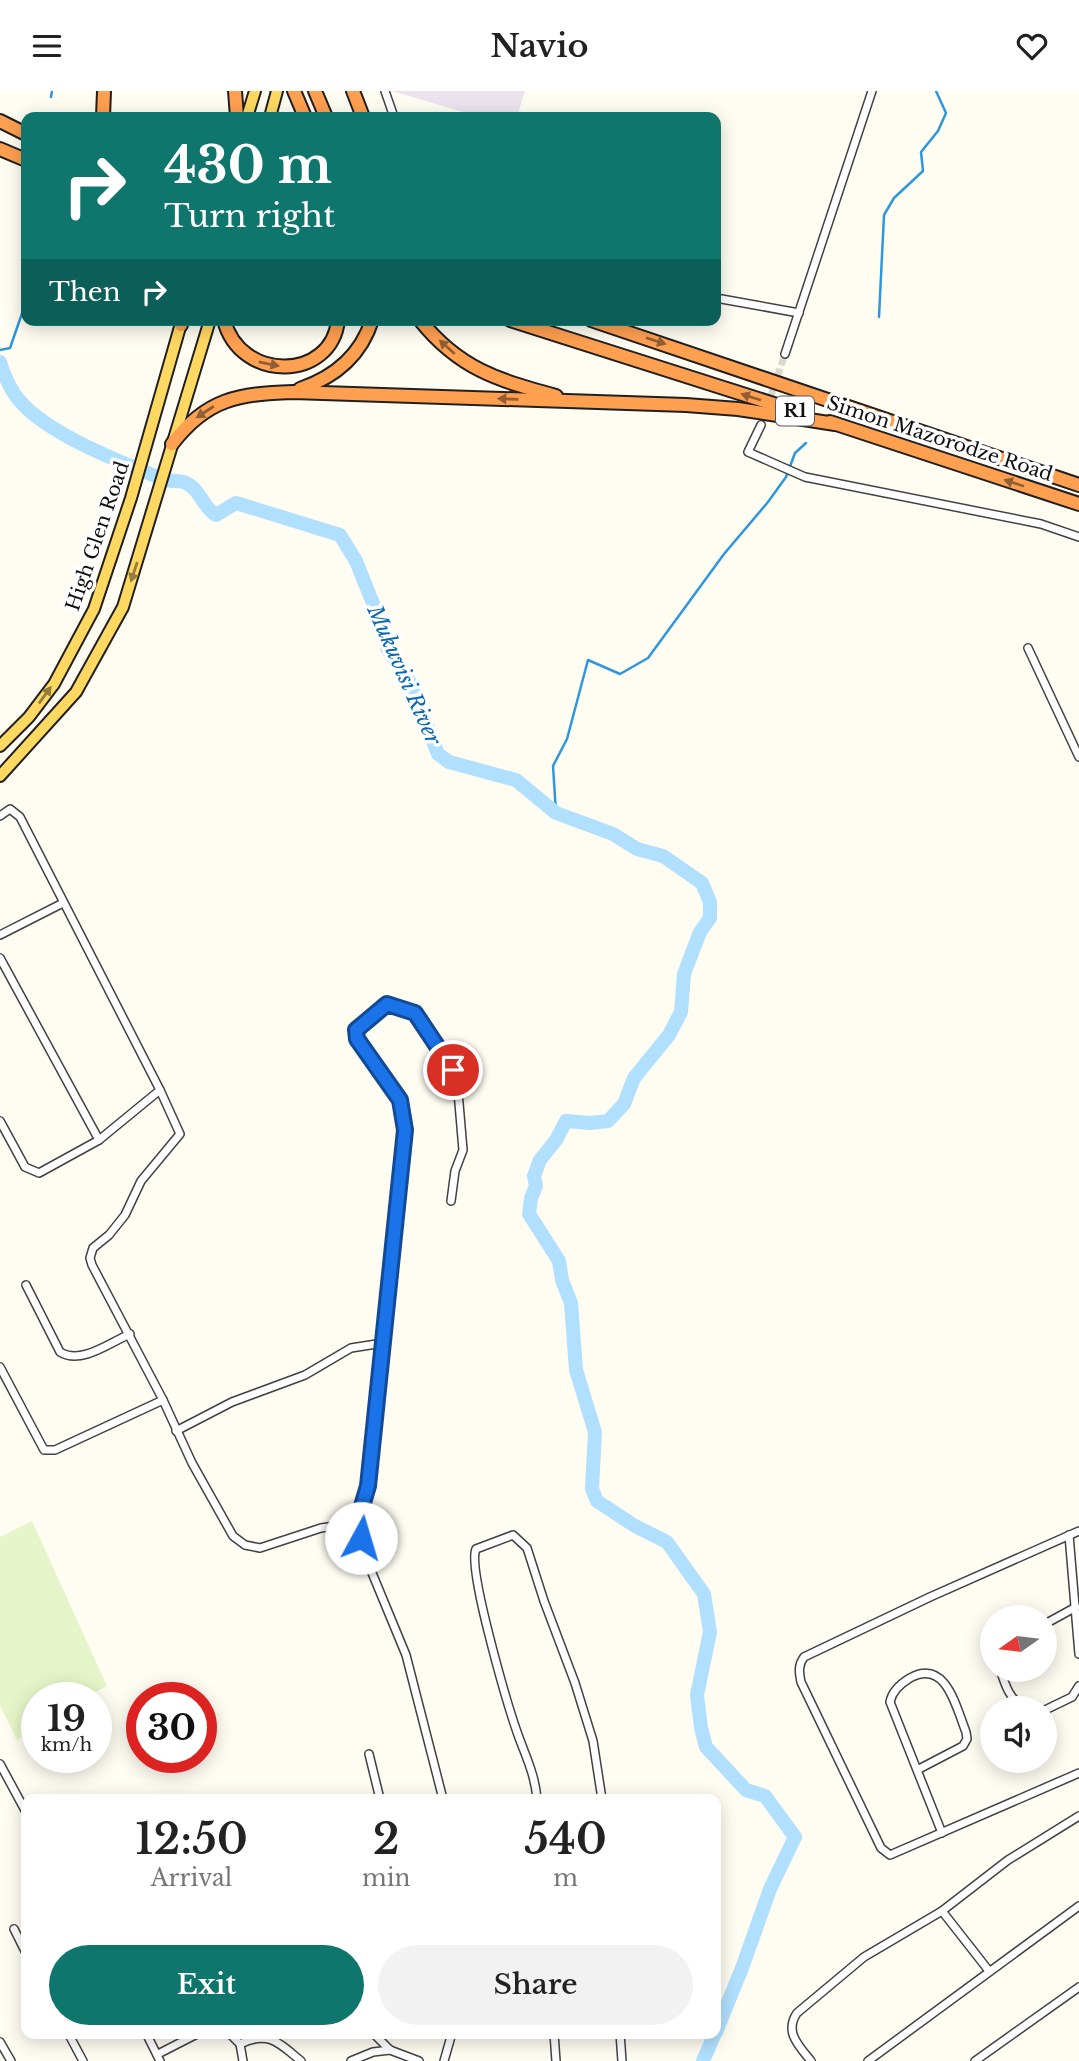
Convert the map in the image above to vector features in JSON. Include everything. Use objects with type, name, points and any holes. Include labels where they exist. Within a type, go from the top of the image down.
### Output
[{"type":"highway","points":[[103,112],[104,91]]},
{"type":"highway","points":[[235,91],[237,112]]},
{"type":"highway","points":[[294,91],[304,112]]},
{"type":"highway","points":[[315,91],[324,112]]},
{"type":"highway","points":[[353,91],[361,112]]},
{"type":"highway","points":[[0,121],[21,132]]},
{"type":"highway","points":[[0,149],[21,158]]},
{"type":"highway","points":[[226,326],[228,335],[238,349],[252,360],[273,367],[300,365],[322,352],[337,331],[337,326]]},
{"type":"highway","points":[[293,392],[318,383],[360,350],[370,326]]},
{"type":"highway","points":[[426,326],[466,364],[503,381],[576,401]]},
{"type":"highway","name":"Simon Mazorodze Road","points":[[529,326],[1079,504]]},
{"type":"highway","name":"Simon Mazorodze Road","points":[[610,326],[1079,485]]},
{"type":"highway","points":[[173,445],[187,425],[224,401],[247,394],[293,392],[738,409],[835,424]]},
{"type":"main road","points":[[249,112],[255,91]]},
{"type":"main road","points":[[271,112],[277,91]]},
{"type":"main road","name":"High Glen Road","points":[[0,746],[29,717],[54,684],[94,609],[131,498],[180,326]]},
{"type":"main road","points":[[0,776],[76,692],[123,607],[208,326]]},
{"type":"street","points":[[385,91],[392,112]]},
{"type":"street","points":[[785,354],[872,91]]},
{"type":"street","points":[[721,299],[799,313]]},
{"type":"street","points":[[761,425],[748,452],[805,477],[1041,524],[1079,537]]},
{"type":"street","points":[[1028,648],[1079,757]]},
{"type":"street","points":[[0,816],[10,809],[20,817],[180,1133],[141,1181],[125,1215],[90,1253],[92,1265],[233,1537],[245,1545],[260,1548],[321,1528],[357,1523]]},
{"type":"street","points":[[0,935],[62,903]]},
{"type":"street","points":[[0,958],[99,1140]]},
{"type":"street","points":[[442,1794],[405,1655],[370,1568],[357,1523],[368,1486],[405,1130],[400,1100],[357,1039],[356,1030],[387,1004],[415,1013],[457,1080],[463,1150],[455,1171],[451,1201]]},
{"type":"street","points":[[0,1121],[25,1167],[39,1173],[99,1140],[160,1090]]},
{"type":"street","points":[[26,1285],[60,1352],[68,1357],[79,1357],[130,1334]]},
{"type":"street","points":[[176,1431],[232,1402],[306,1375],[351,1348],[383,1343]]},
{"type":"street","points":[[0,1367],[44,1450],[55,1450],[163,1400]]},
{"type":"street","points":[[1079,1531],[917,1603],[804,1657],[800,1663],[801,1682],[881,1848],[890,1855],[1079,1773]]},
{"type":"street","points":[[536,1794],[530,1762],[517,1733],[486,1626],[473,1564],[476,1549],[513,1535],[527,1548],[575,1683],[593,1741],[600,1794]]},
{"type":"street","points":[[1069,1535],[1079,1654]]},
{"type":"street","points":[[1057,1617],[1076,1607]]},
{"type":"street","points":[[917,1770],[962,1746],[967,1739],[948,1688],[943,1679],[931,1673],[912,1677],[892,1694],[890,1702],[942,1833]]},
{"type":"street","points":[[1057,1704],[1072,1697],[1079,1686]]},
{"type":"street","points":[[369,1754],[379,1794]]},
{"type":"street","points":[[0,1764],[21,1803]]},
{"type":"street","points":[[811,2061],[792,2033],[790,2026],[797,2013],[864,1957],[942,1911],[1008,1860],[1079,1816]]},
{"type":"street","points":[[868,2061],[1079,1906]]},
{"type":"street","points":[[942,1911],[989,1971]]},
{"type":"street","points":[[14,1929],[21,1943]]},
{"type":"street","points":[[975,2061],[1079,1987]]},
{"type":"street","points":[[71,2039],[83,2061]]},
{"type":"street","points":[[149,2039],[159,2057],[189,2039]]},
{"type":"street","points":[[236,2039],[240,2043],[243,2061]]},
{"type":"street","points":[[240,2043],[253,2039]]},
{"type":"street","points":[[270,2039],[301,2061]]},
{"type":"street","points":[[379,2039],[390,2050],[419,2061]]},
{"type":"street","points":[[444,2061],[450,2039]]},
{"type":"street","points":[[554,2039],[555,2061]]},
{"type":"street","points":[[620,2039],[622,2061]]},
{"type":"street","points":[[0,2042],[11,2061]]},
{"type":"street","points":[[351,2061],[373,2052],[390,2050]]},
{"type":"shaded area","points":[[392,91],[525,91],[519,112],[463,112]]},
{"type":"green space","points":[[32,1521],[105,1682],[21,1682],[21,1738],[17,1740],[0,1706],[0,1537]]},
{"type":"waterway","points":[[51,97],[52,91]]},
{"type":"waterway","points":[[879,317],[884,215],[894,198],[923,171],[921,152],[938,131],[946,113],[936,91]]},
{"type":"waterway","points":[[0,350],[10,348],[21,316]]},
{"type":"waterway","name":"Mukuvisi River","points":[[0,362],[16,396],[32,413],[66,436],[127,465],[166,480],[190,485],[216,515],[236,503],[340,535],[356,561],[384,631],[388,650],[411,684],[438,754],[449,762],[516,780],[556,813],[613,834],[637,849],[663,856],[702,883],[710,902],[710,918],[700,932],[684,974],[681,1012],[669,1035],[634,1078],[624,1104],[608,1121],[566,1121],[556,1140],[540,1160],[534,1176],[536,1186],[529,1214],[559,1261],[562,1280],[571,1303],[576,1370],[595,1432],[592,1489],[597,1501],[635,1526],[667,1542],[704,1594],[710,1632],[697,1695],[706,1747],[746,1790],[765,1796],[795,1837],[770,1889],[721,2020]]},
{"type":"waterway","points":[[556,813],[553,766],[567,739],[588,660],[620,674],[648,658],[724,554],[768,502],[786,477],[795,453],[806,443]]},
{"type":"waterway","name":"Mukuvisi River","points":[[703,2061],[712,2039]]},
{"type":"tunnel","points":[[761,425],[785,354]]},
{"type":"route","points":[[361,1538],[357,1523],[363,1512],[368,1486],[405,1130],[400,1100],[357,1039],[356,1030],[387,1004],[415,1013],[453,1070]]}]
